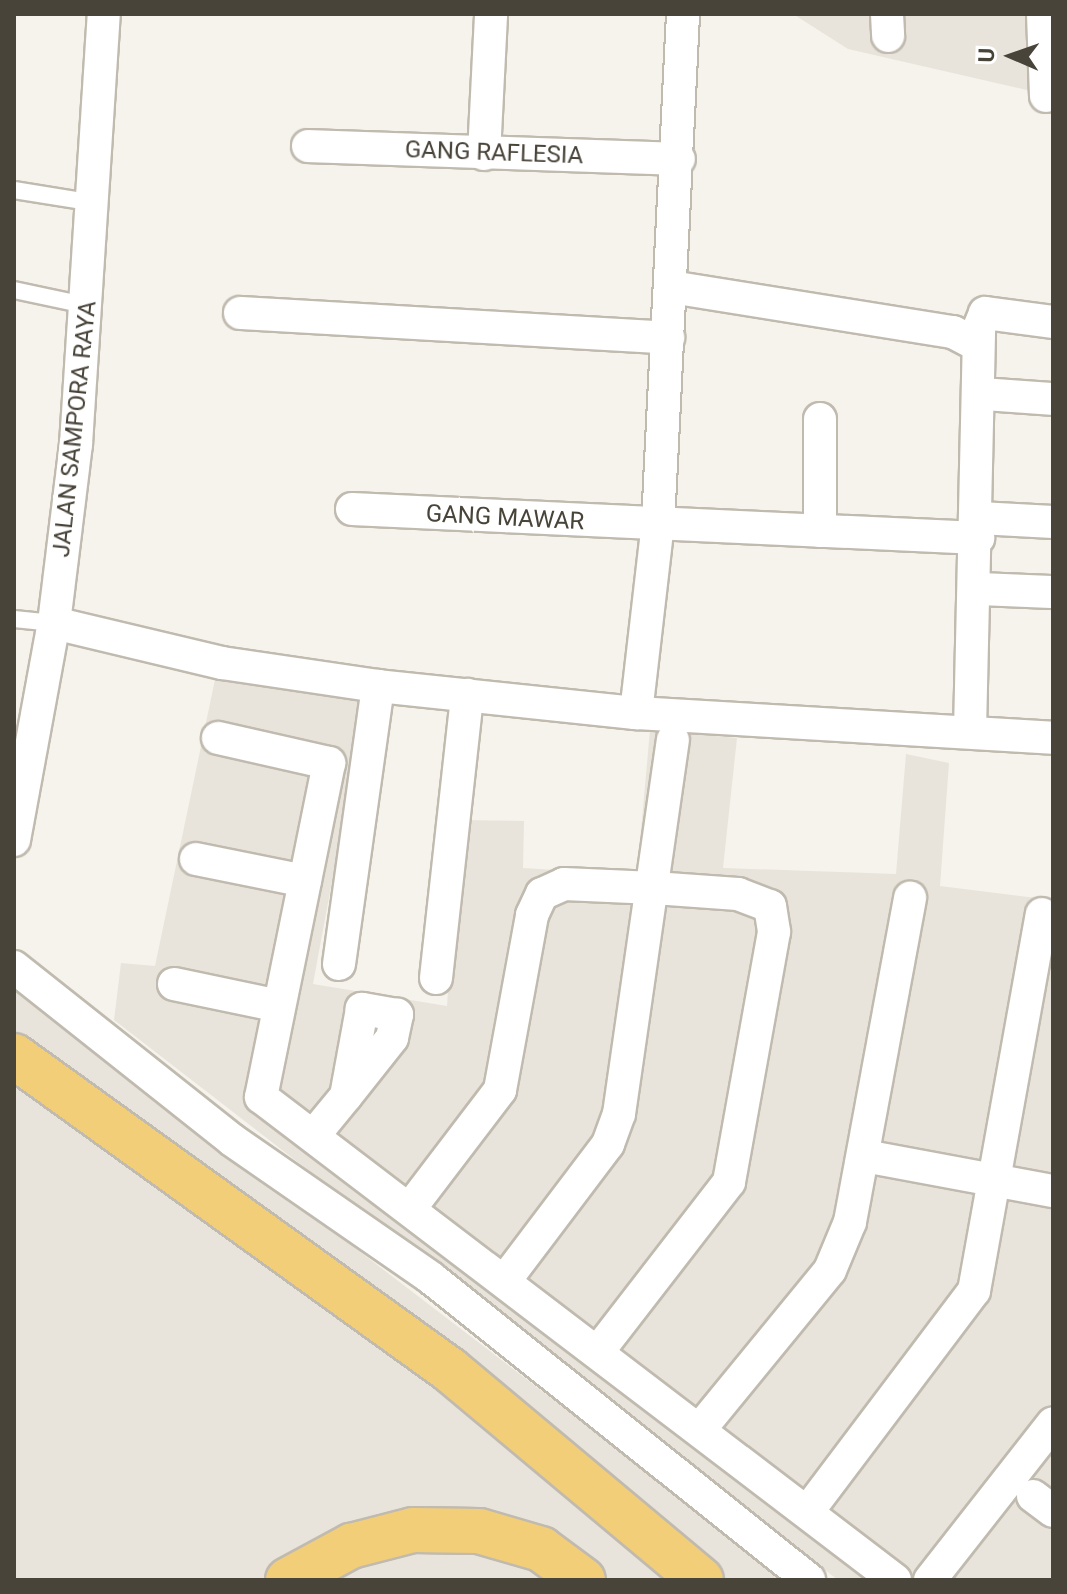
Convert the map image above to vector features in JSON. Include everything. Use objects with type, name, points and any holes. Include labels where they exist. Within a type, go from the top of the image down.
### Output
[{"type":"highway","points":[[14,1056],[450,1370],[701,1580]]},
{"type":"highway","points":[[618,1513],[684,1580]]},
{"type":"highway","points":[[288,1580],[351,1546],[413,1530],[479,1531],[541,1549],[583,1580]]},
{"type":"street","name":"JALAN SAMPORA RAYA","points":[[14,840],[54,623],[89,306],[104,14]]},
{"type":"street","points":[[484,154],[491,14]]},
{"type":"street","points":[[636,713],[658,524],[679,159],[683,14]]},
{"type":"street","points":[[1043,14],[1046,96]]},
{"type":"street","name":"GANG RAFLESIA","points":[[308,146],[679,159]]},
{"type":"street","points":[[671,287],[953,332],[977,345]]},
{"type":"street","points":[[240,313],[668,338]]},
{"type":"street","points":[[970,731],[978,589],[983,394],[977,345],[985,313],[1053,322]]},
{"type":"street","points":[[983,394],[1053,399]]},
{"type":"street","points":[[820,419],[820,531]]},
{"type":"street","name":"GANG MAWAR","points":[[352,509],[820,531],[979,528],[1053,522]]},
{"type":"street","points":[[978,589],[1053,592]]},
{"type":"street","points":[[54,623],[222,663],[378,686],[636,713],[1053,738]]},
{"type":"street","points":[[339,964],[378,686]]},
{"type":"street","points":[[436,978],[467,695]]},
{"type":"street","points":[[218,738],[329,763],[261,1097],[506,1279],[895,1580]]},
{"type":"street","points":[[506,1279],[608,1144],[619,1114],[673,740]]},
{"type":"street","points":[[196,859],[305,881]]},
{"type":"street","points":[[411,1207],[500,1090],[532,915],[542,894],[564,884],[654,888],[738,894],[770,906],[774,932],[729,1182],[599,1350]]},
{"type":"street","points":[[700,1429],[830,1270],[850,1222],[910,897]]},
{"type":"street","points":[[808,1511],[974,1291],[1042,914]]},
{"type":"street","points":[[14,967],[232,1140],[431,1278],[809,1580]]},
{"type":"street","points":[[174,984],[279,1006]]},
{"type":"street","points":[[314,1135],[346,1096]]},
{"type":"street","points":[[864,1156],[1053,1191]]},
{"type":"street","points":[[930,1580],[1053,1423]]},
{"type":"lane","points":[[14,190],[94,203]]},
{"type":"lane","points":[[14,290],[89,306]]},
{"type":"lane","points":[[14,619],[54,623]]},
{"type":"shaded area","points":[[793,14],[1053,14],[1053,96],[848,49]]},
{"type":"shaded area","points":[[217,670],[366,697],[313,984],[447,1006],[459,820],[524,821],[523,868],[637,875],[650,730],[737,738],[723,868],[896,874],[906,754],[949,763],[940,886],[1053,900],[1053,1580],[838,1580],[114,1020],[121,963],[155,966]]},
{"type":"shaded area","points":[[14,987],[789,1580],[14,1580]]}]
